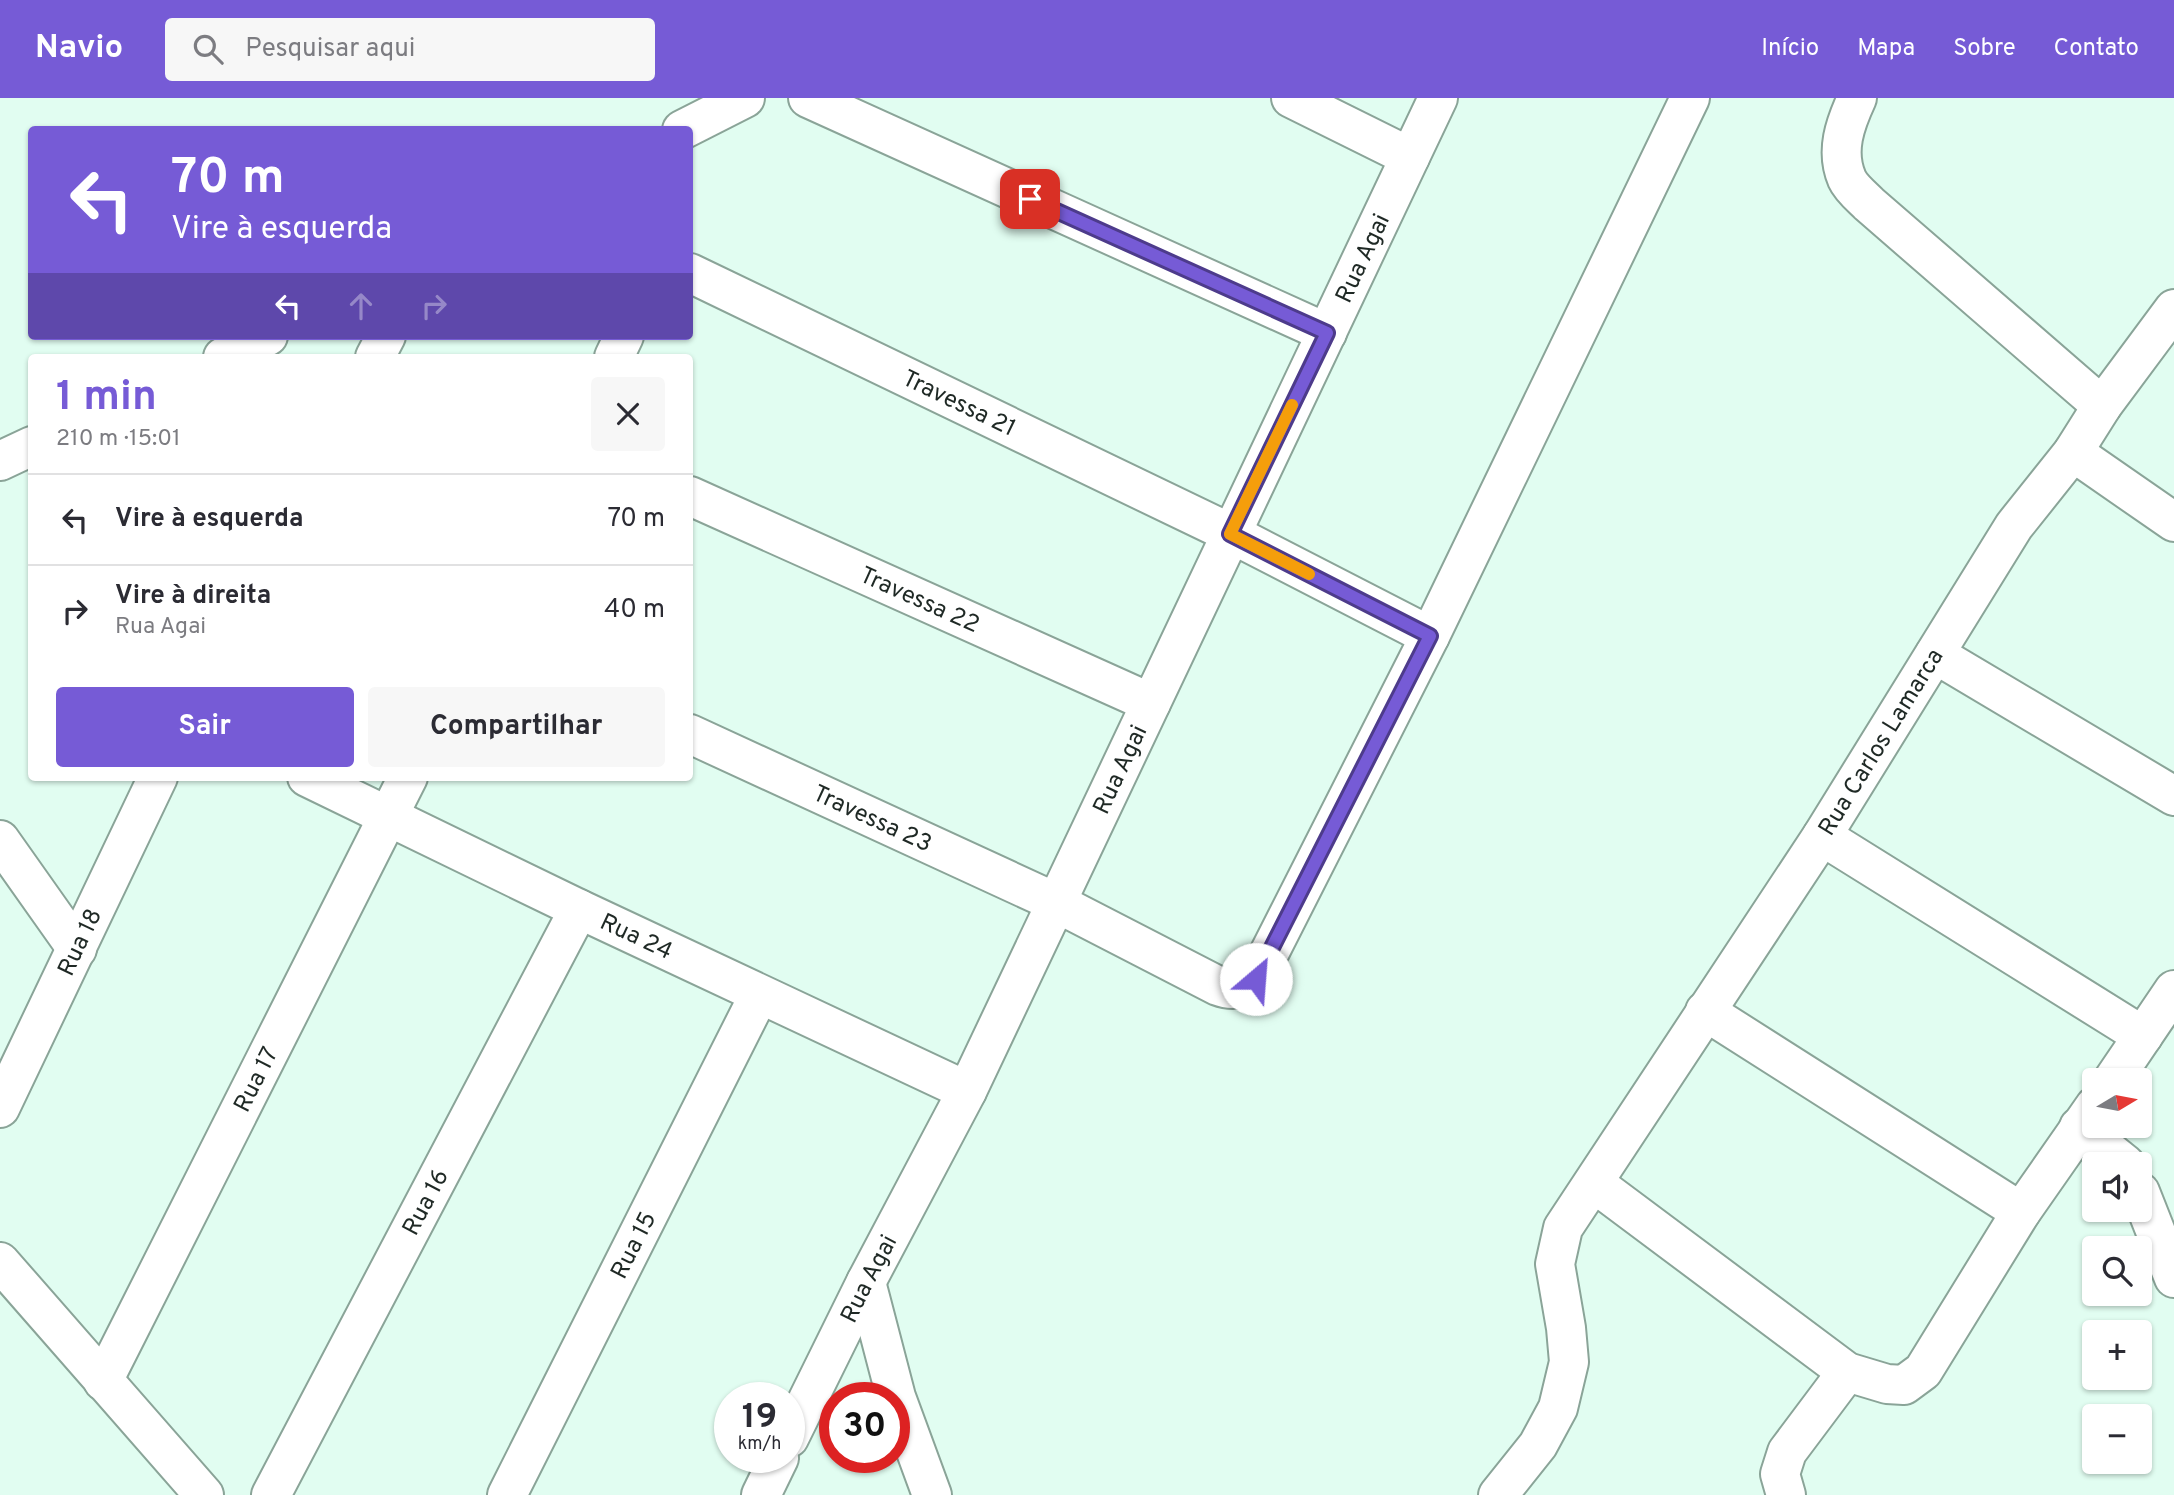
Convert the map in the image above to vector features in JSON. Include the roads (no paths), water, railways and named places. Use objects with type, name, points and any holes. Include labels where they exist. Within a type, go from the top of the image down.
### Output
[{"type":"street","points":[[690,126],[745,98]]},
{"type":"street","points":[[808,98],[1327,333]]},
{"type":"street","points":[[1291,98],[1410,158]]},
{"type":"street","name":"Rua Agai","points":[[805,1405],[866,1282],[967,1091],[1438,98]]},
{"type":"street","name":"Travessa 23","points":[[693,734],[1055,902],[1218,986],[1230,990],[1243,988],[1256,979],[1430,636],[1690,98]]},
{"type":"street","points":[[1857,98],[1844,126],[1841,156],[1848,181],[1869,204],[2102,406]]},
{"type":"street","name":"Travessa 21","points":[[693,274],[1230,534],[1430,636]]},
{"type":"street","name":"Rua Carlos Lamarca","points":[[1499,1495],[1538,1445],[1558,1408],[1569,1362],[1555,1264],[1563,1228],[1822,836],[2014,527],[2073,452],[2102,406],[2174,309]]},
{"type":"street","points":[[229,354],[259,340]]},
{"type":"street","points":[[0,461],[28,448]]},
{"type":"street","points":[[2073,452],[2174,522]]},
{"type":"street","name":"Travessa 22","points":[[693,497],[1151,703]]},
{"type":"street","points":[[1935,654],[2174,796]]},
{"type":"street","name":"Rua 18","points":[[0,1108],[156,781]]},
{"type":"street","name":"Rua 24","points":[[315,781],[759,995],[967,1091]]},
{"type":"street","name":"Rua 17","points":[[103,1381],[406,781]]},
{"type":"street","points":[[1822,836],[2143,1036]]},
{"type":"street","points":[[0,840],[77,949]]},
{"type":"street","name":"Rua 16","points":[[271,1495],[579,909]]},
{"type":"street","points":[[2121,1068],[2174,990]]},
{"type":"street","name":"Rua 15","points":[[507,1495],[759,995]]},
{"type":"street","points":[[1705,1011],[2021,1212]]},
{"type":"street","points":[[1594,1183],[1847,1373],[1887,1384],[1904,1385],[1923,1371],[2021,1212],[2082,1123]]},
{"type":"street","points":[[2104,1138],[2116,1152]]},
{"type":"street","points":[[2152,1210],[2166,1230],[2174,1278]]},
{"type":"street","points":[[0,1262],[204,1495]]},
{"type":"street","points":[[866,1282],[896,1396],[932,1495]]},
{"type":"street","points":[[1786,1495],[1780,1474],[1787,1452],[1847,1373]]},
{"type":"street","points":[[761,1495],[772,1473]]}]
